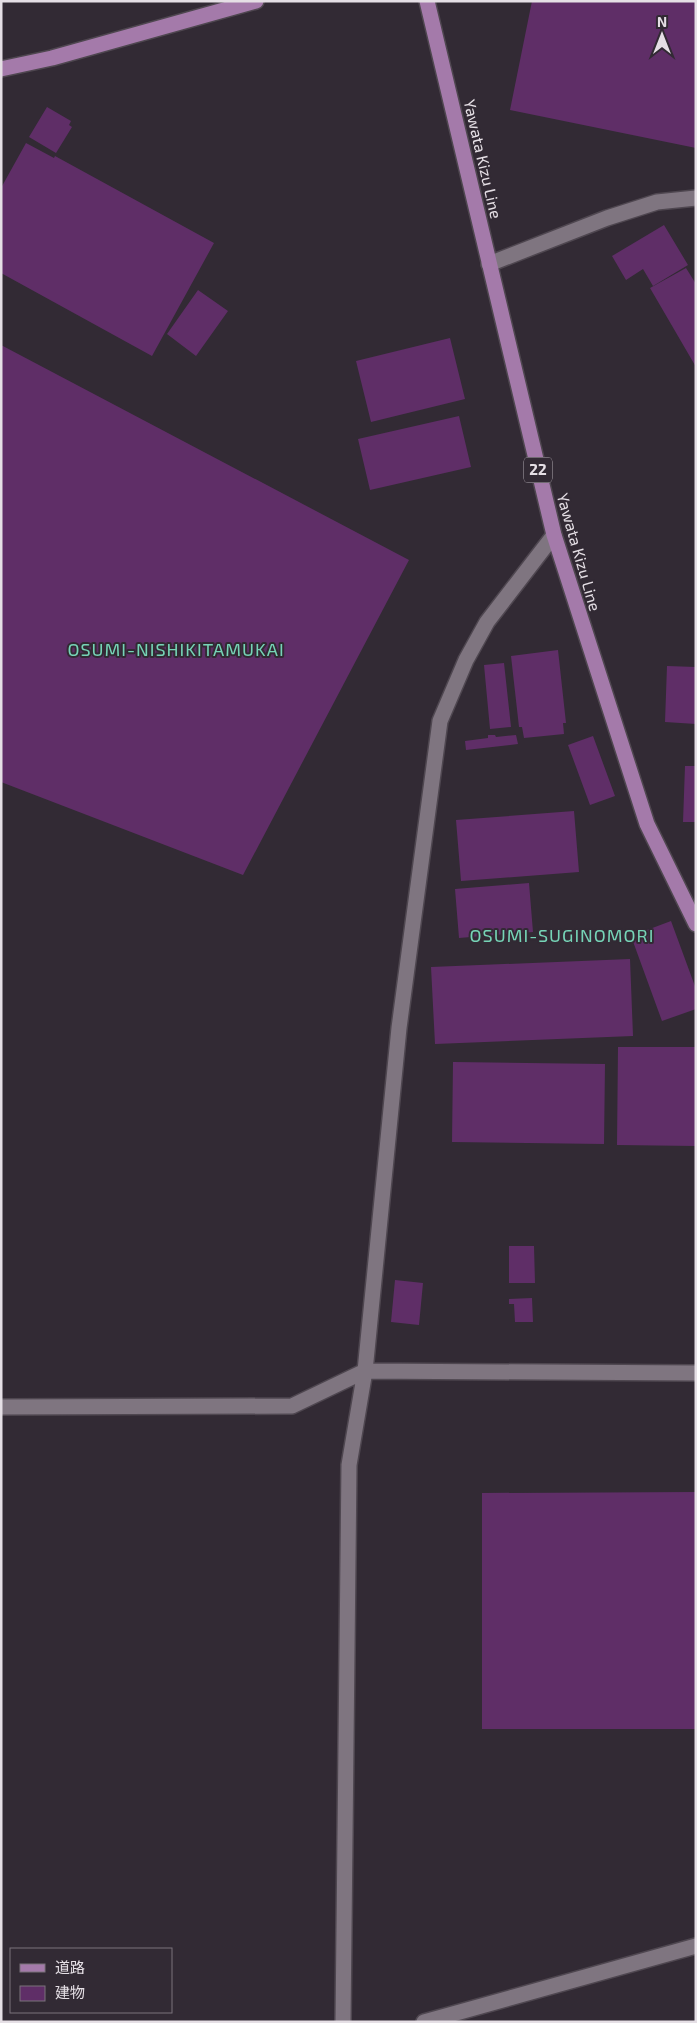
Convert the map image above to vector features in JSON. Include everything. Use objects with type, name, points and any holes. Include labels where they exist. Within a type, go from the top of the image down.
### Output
[{"type":"main road","points":[[1,69],[52,58],[256,1]]},
{"type":"main road","name":"Yawata Kizu Line","points":[[427,1],[554,535],[647,824],[696,924]]},
{"type":"street","points":[[489,264],[607,218],[656,202],[696,198]]},
{"type":"street","points":[[343,2022],[349,1465],[365,1371],[399,1028],[440,721],[466,660],[487,622],[554,535]]},
{"type":"street","points":[[1,1407],[292,1406],[365,1371],[696,1373]]},
{"type":"street","points":[[424,2022],[696,1946]]},
{"type":"building","points":[[532,1],[696,1],[696,148],[510,110]]},
{"type":"building","points":[[47,107],[71,121],[69,125],[72,127],[56,153],[29,137]]},
{"type":"building","points":[[26,143],[54,158],[55,156],[214,243],[152,356],[1,273],[1,188]]},
{"type":"building","points":[[664,225],[688,265],[653,286],[643,269],[626,280],[612,256]]},
{"type":"building","points":[[686,268],[696,284],[696,367],[650,288]]},
{"type":"building","points":[[198,290],[228,311],[196,356],[167,334]]},
{"type":"building","points":[[450,338],[465,399],[371,422],[356,361]]},
{"type":"building","points":[[1,345],[409,560],[243,875],[1,782]]},
{"type":"building","points":[[459,416],[471,467],[370,490],[358,439]]},
{"type":"building","points":[[558,650],[566,723],[563,723],[564,734],[524,738],[522,727],[519,727],[511,656]]},
{"type":"building","points":[[504,663],[511,727],[490,729],[484,665]]},
{"type":"building","points":[[667,666],[696,667],[696,724],[665,722]]},
{"type":"building","points":[[488,735],[495,735],[496,737],[516,735],[518,744],[466,750],[465,741],[488,738]]},
{"type":"building","points":[[593,736],[615,796],[590,805],[568,745]]},
{"type":"building","points":[[685,766],[696,766],[696,822],[683,822]]},
{"type":"building","points":[[574,811],[579,872],[461,881],[456,820]]},
{"type":"building","points":[[529,883],[533,932],[459,938],[455,889]]},
{"type":"building","points":[[671,921],[696,989],[696,1009],[662,1021],[631,936]]},
{"type":"building","points":[[630,959],[633,1036],[435,1044],[431,967]]},
{"type":"building","points":[[618,1047],[696,1047],[696,1146],[617,1145]]},
{"type":"building","points":[[453,1062],[605,1064],[604,1144],[452,1142]]},
{"type":"building","points":[[509,1246],[534,1246],[535,1283],[509,1283]]},
{"type":"building","points":[[395,1280],[423,1283],[419,1325],[391,1322]]},
{"type":"building","points":[[532,1298],[533,1322],[515,1322],[514,1304],[509,1304],[509,1299]]},
{"type":"building","points":[[696,1492],[696,1729],[482,1729],[482,1493]]},
{"type":"district","name":"OSUMI-NISHIKITAMUKAI","points":[[176,650]]},
{"type":"district","name":"OSUMI-SUGINOMORI","points":[[562,936]]}]
